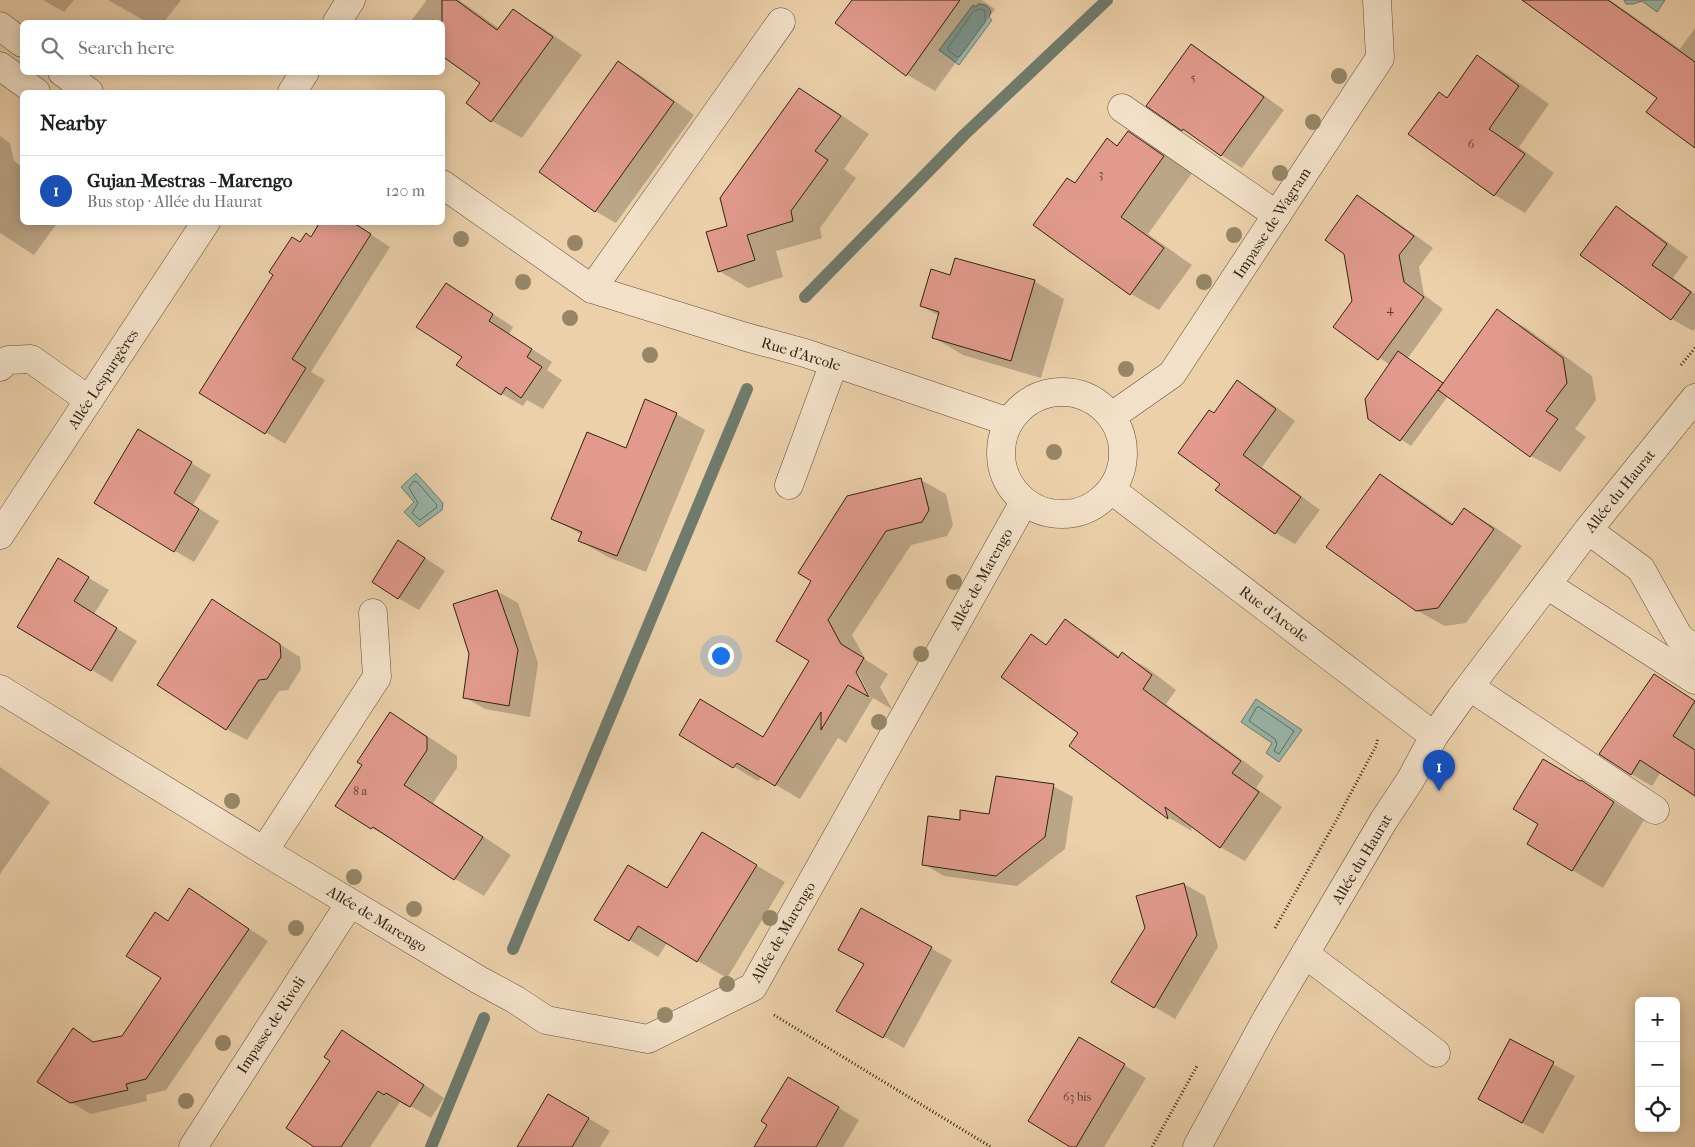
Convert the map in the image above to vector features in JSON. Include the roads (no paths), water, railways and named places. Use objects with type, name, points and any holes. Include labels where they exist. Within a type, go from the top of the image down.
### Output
[{"type":"street","points":[[338,20],[351,0]]},
{"type":"street","name":"Impasse de Wagram","points":[[1112,416],[1172,374],[1380,58],[1377,0]]},
{"type":"street","points":[[592,290],[781,22]]},
{"type":"street","points":[[0,26],[20,41]]},
{"type":"street","points":[[0,66],[33,90]]},
{"type":"street","points":[[66,75],[86,90]]},
{"type":"street","points":[[1122,108],[1277,215]]},
{"type":"street","name":"Rue d'Arcole","points":[[445,186],[592,290],[805,353],[1009,422]]},
{"type":"street","name":"Allée Lespurgères","points":[[0,535],[204,225]]},
{"type":"street","points":[[0,367],[8,360],[31,359],[89,400]]},
{"type":"street","points":[[789,485],[834,363]]},
{"type":"street","points":[[1049,392],[1078,393],[1102,404],[1112,416],[1126,455],[1113,491],[1081,513],[1054,516],[1024,502],[1004,475],[1000,448],[1009,422],[1026,403],[1049,392]]},
{"type":"street","name":"Allée du Haurat","points":[[1197,1147],[1267,1018],[1384,820],[1411,779],[1434,736],[1588,530],[1695,398]]},
{"type":"street","name":"Rue d'Arcole","points":[[1113,491],[1434,736]]},
{"type":"street","name":"Allée de Marengo","points":[[0,689],[264,851],[479,980],[516,1000],[546,1020],[648,1039],[753,987],[1024,502]]},
{"type":"street","points":[[1588,530],[1641,569],[1679,637],[1695,649]]},
{"type":"street","points":[[1547,585],[1695,680]]},
{"type":"street","points":[[264,851],[377,676],[373,613]]},
{"type":"street","points":[[1470,687],[1655,810]]},
{"type":"street","name":"Impasse de Rivoli","points":[[193,1147],[350,903]]},
{"type":"street","points":[[1305,954],[1436,1053]]},
{"type":"water","points":[[1624,0],[1665,0],[1657,12],[1642,1],[1626,4]]},
{"type":"water","points":[[978,4],[989,8],[991,12],[989,17],[992,20],[959,65],[939,50],[973,5],[976,7]]},
{"type":"water","points":[[416,473],[443,503],[442,510],[419,527],[404,512],[414,502],[401,487]]},
{"type":"water","points":[[1256,699],[1302,730],[1279,762],[1266,753],[1272,743],[1241,722]]},
{"type":"waterway","points":[[805,297],[964,135],[1107,0]]},
{"type":"waterway","points":[[513,949],[747,389]]},
{"type":"waterway","points":[[431,1147],[484,1018]]},
{"type":"place","name":"Gujan-Mestras - Marengo","points":[[1439,791]]}]
